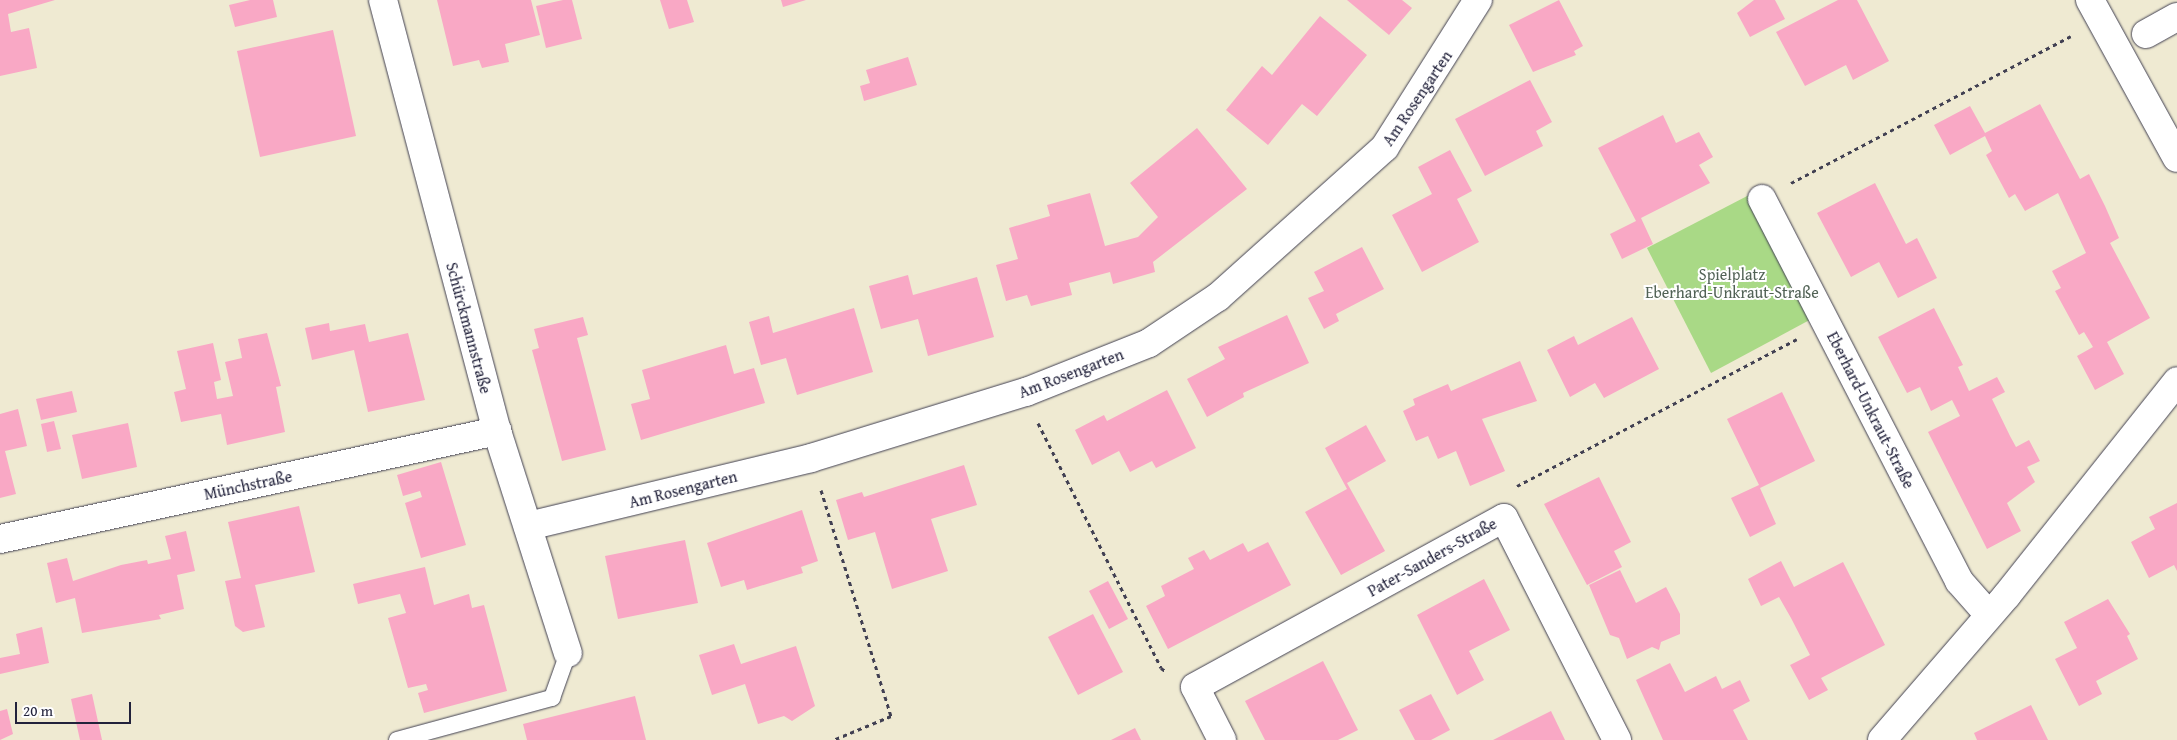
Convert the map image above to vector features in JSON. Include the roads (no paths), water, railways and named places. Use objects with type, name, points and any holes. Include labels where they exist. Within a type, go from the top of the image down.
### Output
[{"type":"street","name":"Schürckmannstraße","points":[[383,0],[496,431],[568,653]]},
{"type":"street","name":"Am Rosengarten","points":[[528,526],[811,458],[1026,392],[1148,343],[1218,297],[1385,147],[1478,0]]},
{"type":"street","points":[[2096,10],[2177,158]]},
{"type":"street","points":[[2146,34],[2177,16]]},
{"type":"street","name":"Eberhard-Unkraut-Straße","points":[[1762,199],[1959,581],[1989,615]]},
{"type":"street","points":[[1882,740],[1989,615],[2177,381]]},
{"type":"street","name":"Münchstraße","points":[[0,539],[496,431]]},
{"type":"street","name":"Pater-Sanders-Straße","points":[[1222,740],[1195,687],[1504,518],[1617,740]]},
{"type":"lane","points":[[397,740],[552,698],[568,653]]},
{"type":"park label","name":"Spielplatz Eberhard-Unkraut-Straße","points":[[1732,283]]}]
